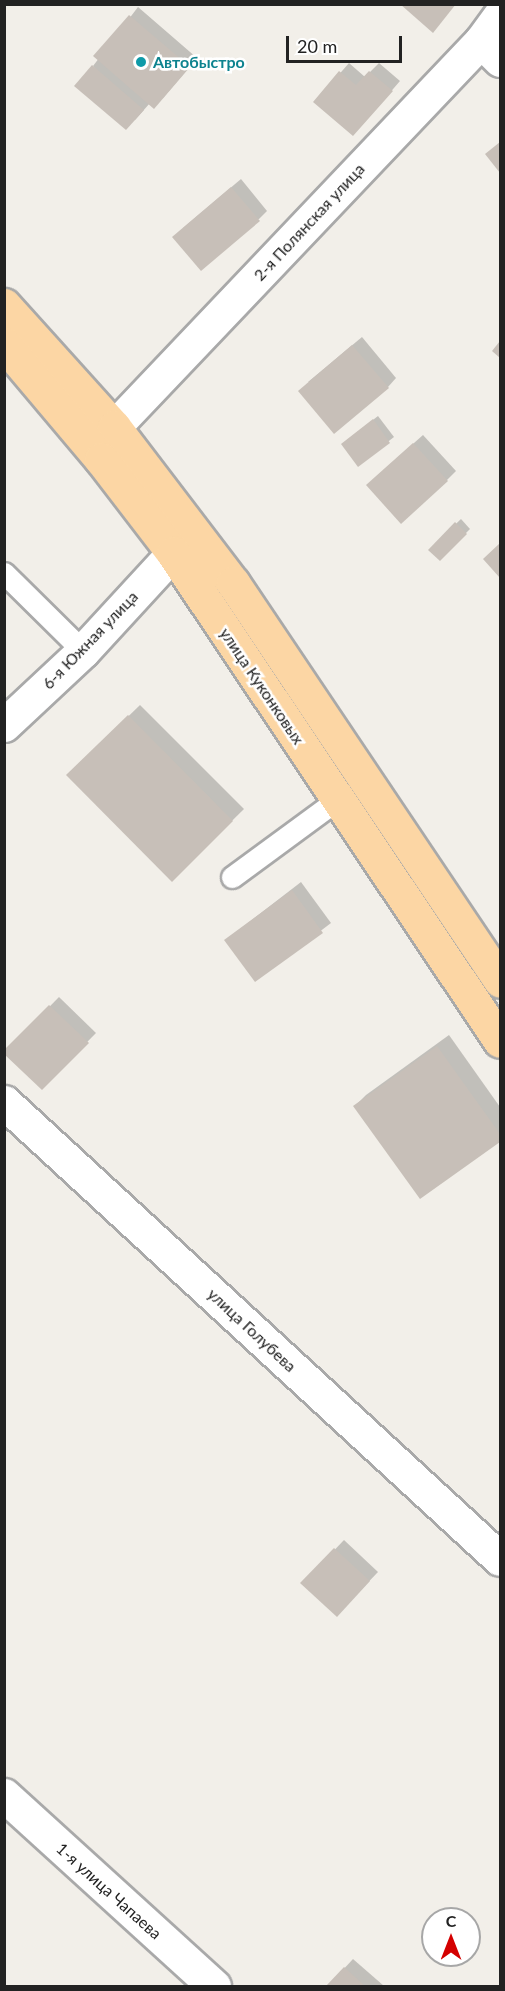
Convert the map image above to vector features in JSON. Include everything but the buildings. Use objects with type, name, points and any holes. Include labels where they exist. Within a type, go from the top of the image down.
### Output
[{"type":"main road","name":"улица Куконковых","points":[[4,305],[114,427],[233,583],[501,981]]},
{"type":"main road","name":"улица Куконковых","points":[[4,344],[101,459],[173,553],[501,1041]]},
{"type":"street","name":"2-я Полянская улица","points":[[114,427],[491,51],[501,15]]},
{"type":"street","name":"6-я Южная улица","points":[[4,725],[83,651],[173,553]]},
{"type":"street","name":"улица Голубева","points":[[4,1102],[501,1559]]},
{"type":"street","name":"1-я улица Чапаева","points":[[4,1795],[214,1986]]},
{"type":"lane","points":[[4,573],[83,651]]},
{"type":"lane","points":[[232,877],[338,799]]},
{"type":"place","name":"Автобыстро","points":[[141,62]]}]
